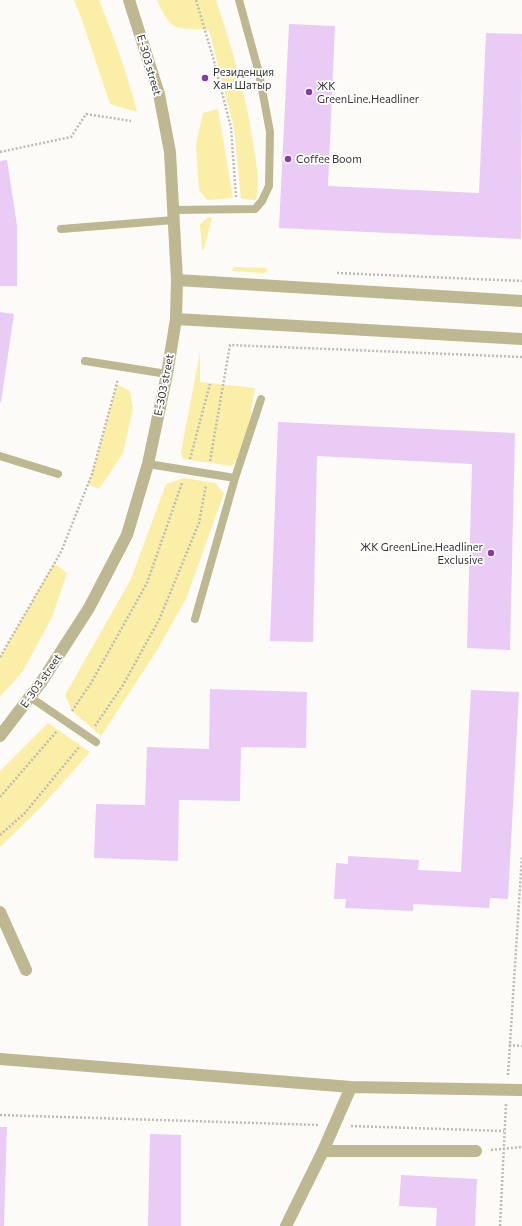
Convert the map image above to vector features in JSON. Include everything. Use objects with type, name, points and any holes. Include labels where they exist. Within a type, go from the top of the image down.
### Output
[{"type":"street","name":"E-303 street","points":[[0,736],[42,681],[89,608],[127,535],[148,464],[167,374],[176,319],[177,280],[170,152],[158,94],[129,0]]},
{"type":"street","points":[[177,280],[522,301]]},
{"type":"street","points":[[176,319],[522,339]]},
{"type":"street","points":[[0,912],[26,970]]},
{"type":"street","points":[[0,1059],[351,1087],[507,1091],[522,1090]]},
{"type":"street","points":[[286,1226],[323,1151],[351,1087]]},
{"type":"street","points":[[323,1151],[476,1151]]},
{"type":"lane","points":[[61,229],[174,215],[255,209],[262,201],[269,186],[270,132],[259,73],[240,0]]},
{"type":"lane","points":[[85,361],[167,374]]},
{"type":"lane","points":[[195,619],[235,478],[261,399]]},
{"type":"lane","points":[[0,456],[58,474]]},
{"type":"lane","points":[[148,464],[235,478]]},
{"type":"lane","points":[[30,697],[96,742]]},
{"type":"path","points":[[196,0],[214,61],[231,128],[237,211]]},
{"type":"path","points":[[0,152],[71,137],[86,114],[132,121]]},
{"type":"path","points":[[335,273],[522,281]]},
{"type":"path","points":[[0,657],[61,552],[92,474],[121,367]]},
{"type":"path","points":[[0,797],[65,721],[91,684],[147,583],[186,470],[210,384]]},
{"type":"path","points":[[500,1226],[509,1045],[522,856]]},
{"type":"path","points":[[509,1045],[522,1046]]},
{"type":"path","points":[[0,1115],[504,1131]]},
{"type":"path","points":[[476,1151],[522,1147]]},
{"type":"shaded area","points":[[74,0],[99,0],[120,55],[137,112],[110,104]]},
{"type":"shaded area","points":[[157,0],[216,0],[234,57],[252,135],[258,183],[256,200],[241,199],[234,128],[209,30],[176,27],[167,19]]},
{"type":"shaded area","points":[[218,109],[233,198],[207,200],[199,190],[196,145],[203,113]]},
{"type":"shaded area","points":[[209,217],[212,218],[204,249],[202,250],[200,224]]},
{"type":"shaded area","points":[[234,267],[267,268],[267,271],[263,273],[231,271]]},
{"type":"shaded area","points":[[200,352],[200,382],[255,388],[245,450],[232,466],[183,459],[181,452]]},
{"type":"shaded area","points":[[117,384],[130,391],[133,409],[123,453],[99,489],[88,484]]},
{"type":"shaded area","points":[[184,478],[215,483],[224,493],[186,599],[154,655],[101,736],[72,711],[65,695],[131,579],[166,484]]},
{"type":"shaded area","points":[[54,563],[67,573],[52,617],[23,671],[0,697],[0,657]]},
{"type":"shaded area","points":[[48,723],[90,752],[42,806],[0,847],[0,771]]},
{"type":"building","name":"ЖК GreenLine.Headliner","points":[[289,24],[335,26],[328,186],[479,193],[486,33],[522,34],[521,239],[279,228]]},
{"type":"building","points":[[7,160],[17,225],[17,286],[0,286],[0,161]]},
{"type":"building","points":[[0,312],[14,314],[1,402],[0,402]]},
{"type":"building","name":"ЖК GreenLine.Headliner Exclusive","points":[[278,422],[515,433],[510,650],[467,648],[472,464],[317,456],[313,642],[270,641]]},
{"type":"building","points":[[210,689],[307,692],[306,748],[241,747],[240,801],[179,800],[178,861],[94,858],[96,804],[145,805],[147,747],[209,749]]},
{"type":"building","points":[[471,690],[519,692],[508,899],[490,898],[489,908],[413,904],[413,911],[345,908],[346,899],[334,899],[336,863],[348,864],[348,856],[419,860],[418,870],[461,872]]},
{"type":"building","points":[[0,1127],[7,1127],[4,1226],[0,1226]]},
{"type":"building","points":[[150,1134],[181,1135],[181,1226],[148,1226]]},
{"type":"building","points":[[401,1175],[477,1179],[475,1226],[436,1226],[437,1208],[399,1206]]},
{"type":"place","name":"Резиденция Хан Шатыр","points":[[205,78]]},
{"type":"place","name":"ЖК GreenLine.Headliner","points":[[309,92]]},
{"type":"place","name":"Coffee Boom","points":[[288,159]]},
{"type":"place","name":"ЖК GreenLine.Headliner Exclusive","points":[[491,553]]}]
